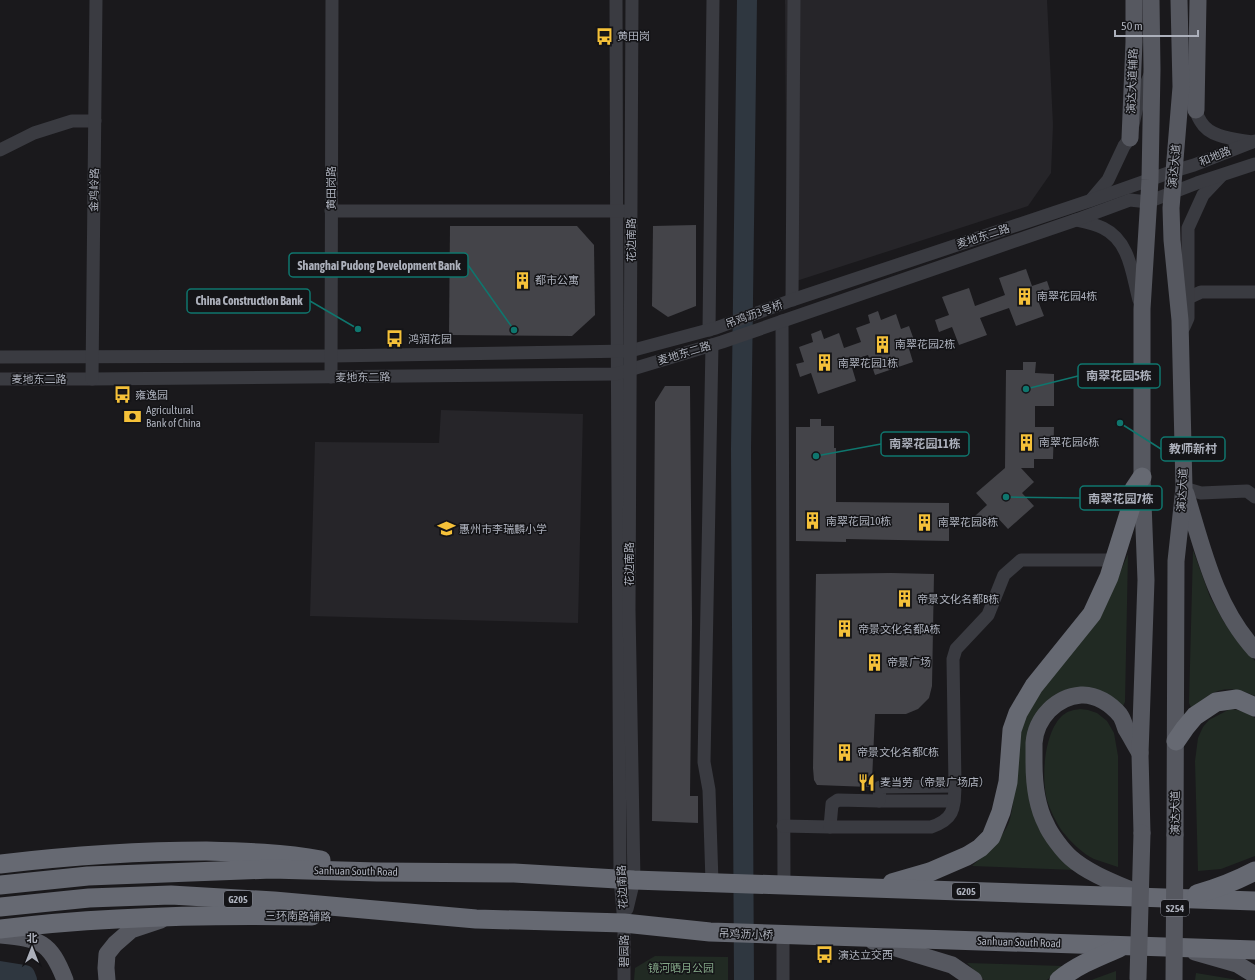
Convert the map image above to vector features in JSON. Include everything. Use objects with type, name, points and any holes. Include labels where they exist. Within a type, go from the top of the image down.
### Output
[{"type":"highway","points":[[873,888],[936,870],[967,856],[980,848],[991,837],[1001,812],[1008,782],[1012,730],[1018,713],[1034,686],[1092,614],[1115,560],[1131,507],[1134,489],[1142,477]]},
{"type":"highway","points":[[1176,741],[1195,716],[1216,702],[1237,699],[1255,707]]},
{"type":"highway","points":[[0,864],[118,853],[173,851],[250,852],[308,858],[377,872]]},
{"type":"highway","name":"Sanhuan South Road","points":[[0,885],[88,876],[272,869],[377,872],[514,873],[627,880],[712,882]]},
{"type":"highway","name":"S254","points":[[1180,898],[1220,888],[1255,871]]},
{"type":"highway","name":"G205","points":[[712,882],[1255,901]]},
{"type":"highway","name":"G205","points":[[0,907],[89,898],[171,895],[274,901],[476,919],[624,923]]},
{"type":"highway","name":"三环南路辅路","points":[[0,929],[56,922],[174,916],[269,915],[476,919]]},
{"type":"highway","name":"吊鸡沥小桥","points":[[624,923],[710,932],[783,935]]},
{"type":"highway","name":"Sanhuan South Road","points":[[783,935],[1255,950]]},
{"type":"highway","points":[[1059,980],[1082,964],[1125,946]]},
{"type":"main road","name":"演达大道辅路","points":[[1130,138],[1134,42],[1134,0]]},
{"type":"main road","name":"演达大道","points":[[1138,980],[1142,834],[1140,754],[1146,580],[1142,477],[1142,309],[1150,180],[1152,69],[1151,0]]},
{"type":"main road","name":"演达大道","points":[[1174,980],[1176,560],[1184,488],[1180,338],[1177,278],[1172,240],[1171,208],[1181,86],[1179,52],[1179,0]]},
{"type":"main road","points":[[1196,110],[1198,0]]},
{"type":"main road","points":[[1152,52],[1156,60],[1163,64],[1175,60],[1179,52]]},
{"type":"main road","points":[[1184,488],[1202,550],[1219,596],[1234,623],[1255,650]]},
{"type":"main road","points":[[1140,754],[1122,718],[1108,704],[1095,697],[1084,695],[1072,696],[1052,706],[1043,717],[1037,729],[1034,742],[1034,772],[1036,793],[1046,825],[1070,857],[1106,879],[1149,898]]},
{"type":"main road","points":[[107,980],[106,968],[108,954],[115,944],[131,930],[174,916]]},
{"type":"main road","points":[[0,935],[28,938],[47,947],[58,962],[65,980]]},
{"type":"main road","points":[[861,937],[952,965],[974,980]]},
{"type":"main road","points":[[1178,947],[1237,964],[1255,975]]},
{"type":"street","name":"金鸡岭路","points":[[92,379],[96,0]]},
{"type":"street","name":"黄田岗路","points":[[331,377],[332,0]]},
{"type":"street","name":"花边南路","points":[[616,0],[616,374],[627,880]]},
{"type":"street","name":"花边南路","points":[[624,923],[627,880],[632,0]]},
{"type":"street","points":[[713,0],[713,329]]},
{"type":"street","points":[[792,300],[794,0]]},
{"type":"street","points":[[1090,201],[1108,180],[1121,152],[1130,138],[1138,102],[1152,69]]},
{"type":"street","points":[[1181,86],[1196,110],[1201,123],[1208,130],[1222,136],[1253,141]]},
{"type":"street","points":[[0,150],[34,133],[72,121],[95,121]]},
{"type":"street","name":"和地路","points":[[1174,171],[1194,165],[1253,141]]},
{"type":"street","points":[[1148,202],[1197,183],[1255,164]]},
{"type":"street","name":"麦地东二路","points":[[792,300],[1090,201],[1174,171]]},
{"type":"street","points":[[1180,338],[1188,318],[1188,228],[1203,195],[1221,176]]},
{"type":"street","name":"麦地东二路","points":[[796,316],[1130,200],[1148,202]]},
{"type":"street","points":[[331,211],[631,211]]},
{"type":"street","points":[[1076,220],[1102,227],[1112,233],[1121,243],[1128,257],[1142,309]]},
{"type":"street","points":[[1188,298],[1202,292],[1255,292]]},
{"type":"street","name":"吊鸡沥3号桥","points":[[713,329],[792,300]]},
{"type":"street","name":"吊鸡沥3号桥","points":[[717,343],[796,316]]},
{"type":"street","points":[[782,321],[784,885]]},
{"type":"street","name":"麦地东二路","points":[[0,358],[332,356],[616,352],[630,351],[713,329]]},
{"type":"street","points":[[712,882],[709,790],[704,762],[717,343]]},
{"type":"street","name":"麦地东二路","points":[[0,379],[616,374],[717,343]]},
{"type":"street","points":[[1184,488],[1201,493],[1247,491],[1255,497]]},
{"type":"street","points":[[783,826],[931,827],[943,823],[952,810],[955,786],[953,659],[956,649],[988,615],[1004,575],[1021,560],[1115,560]]},
{"type":"street","points":[[878,801],[880,786],[955,786]]},
{"type":"street","points":[[830,827],[832,804],[838,800],[954,801]]},
{"type":"street","name":"碧园路","points":[[624,923],[624,980]]},
{"type":"street","points":[[783,935],[783,980]]},
{"type":"shaded area","points":[[785,0],[1047,0],[1053,125],[1051,173],[1028,206],[787,284]]},
{"type":"shaded area","name":"惠州市李瑞麟小学","points":[[441,410],[583,414],[578,623],[310,616],[315,442],[439,443]]},
{"type":"green space","points":[[1193,550],[1210,597],[1224,622],[1255,661],[1255,696],[1237,690],[1221,690],[1207,696],[1192,709],[1189,703]]},
{"type":"green space","points":[[1128,554],[1125,702],[1123,706],[1068,689],[1056,694],[1047,701],[1028,788],[1076,870],[972,866],[998,840],[1009,822],[1015,791],[1020,732],[1026,709],[1107,603]]},
{"type":"green space","points":[[1080,709],[1097,713],[1107,721],[1114,733],[1118,756],[1118,867],[1094,859],[1077,847],[1065,835],[1051,812],[1047,800],[1044,768],[1048,743],[1057,722],[1063,715]]},
{"type":"green space","points":[[1230,709],[1249,714],[1255,718],[1255,856],[1221,869],[1198,871],[1195,761],[1198,738],[1203,727],[1209,720]]},
{"type":"green space","name":"镜河晒月公园","points":[[655,956],[728,957],[728,980],[634,980],[635,968]]},
{"type":"green space","points":[[967,963],[1063,966],[1047,980],[984,980]]},
{"type":"green space","points":[[1116,971],[1116,980],[1092,980],[1094,979]]},
{"type":"green space","points":[[1196,973],[1232,979],[1236,980],[1195,980]]},
{"type":"building","points":[[696,225],[696,306],[668,317],[652,306],[653,226]]},
{"type":"building","name":"都市公寓","points":[[450,226],[577,226],[594,245],[595,315],[572,336],[449,335]]},
{"type":"building","points":[[1026,269],[1032,286],[1047,281],[1051,293],[1037,298],[1044,316],[1016,326],[1009,308],[980,318],[987,335],[959,345],[952,327],[939,332],[935,320],[949,315],[942,297],[969,288],[975,306],[1005,295],[999,278]]},
{"type":"building","points":[[878,311],[881,320],[896,314],[901,329],[909,326],[914,340],[907,342],[913,362],[875,375],[868,355],[850,361],[856,381],[818,394],[811,373],[800,377],[796,364],[804,362],[799,347],[813,342],[811,334],[821,330],[824,339],[839,333],[844,348],[861,342],[856,328],[870,323],[868,315]]},
{"type":"building","points":[[1023,362],[1036,362],[1035,373],[1054,374],[1054,406],[1035,406],[1035,427],[1054,427],[1053,459],[1034,459],[1034,468],[1021,468],[1034,482],[1022,493],[1034,506],[1008,529],[995,515],[983,525],[975,516],[987,505],[976,493],[1005,468],[1006,370],[1023,370]]},
{"type":"building","points":[[665,386],[690,386],[692,621],[690,796],[698,796],[698,823],[652,821],[655,402]]},
{"type":"building","points":[[810,419],[821,419],[821,426],[834,426],[834,448],[836,448],[836,502],[949,503],[949,541],[846,539],[846,542],[796,541],[796,427],[810,427]]},
{"type":"building","name":"帝景广场","points":[[816,574],[934,574],[932,686],[929,698],[918,709],[906,714],[875,714],[872,781],[869,787],[817,785],[814,780],[813,768]]},
{"type":"waterway","points":[[744,980],[741,449],[747,0]]},
{"type":"waterway","points":[[0,971],[25,975],[27,980]]},
{"type":"place","name":"黄田岗","points":[[604,36]]},
{"type":"place","name":"都市公寓","points":[[522,280]]},
{"type":"place","name":"南翠花园4栋","points":[[1024,296]]},
{"type":"place","name":"China Construction Bank","points":[[358,329]]},
{"type":"place","name":"Shanghai Pudong Development Bank","points":[[514,330]]},
{"type":"place","name":"鸿润花园","points":[[395,339]]},
{"type":"place","name":"南翠花园2栋","points":[[882,344]]},
{"type":"place","name":"南翠花园1栋","points":[[825,363]]},
{"type":"place","name":"南翠花园5栋","points":[[1026,389]]},
{"type":"place","name":"雍逸园","points":[[122,395]]},
{"type":"place","name":"Agricultural Bank of China","points":[[133,416]]},
{"type":"place","name":"教师新村","points":[[1120,423]]},
{"type":"place","name":"南翠花园6栋","points":[[1026,442]]},
{"type":"place","name":"南翠花园11栋","points":[[816,456]]},
{"type":"place","name":"南翠花园7栋","points":[[1006,497]]},
{"type":"place","name":"南翠花园10栋","points":[[813,521]]},
{"type":"place","name":"南翠花园8栋","points":[[925,522]]},
{"type":"place","name":"惠州市李瑞麟小学","points":[[446,529]]},
{"type":"place","name":"帝景文化名都B栋","points":[[904,599]]},
{"type":"place","name":"帝景文化名都A栋","points":[[845,629]]},
{"type":"place","name":"帝景广场","points":[[874,662]]},
{"type":"place","name":"帝景文化名都C栋","points":[[844,752]]},
{"type":"place","name":"麦当劳（帝景广场店）","points":[[867,782]]},
{"type":"place","name":"演达立交西","points":[[825,955]]}]
